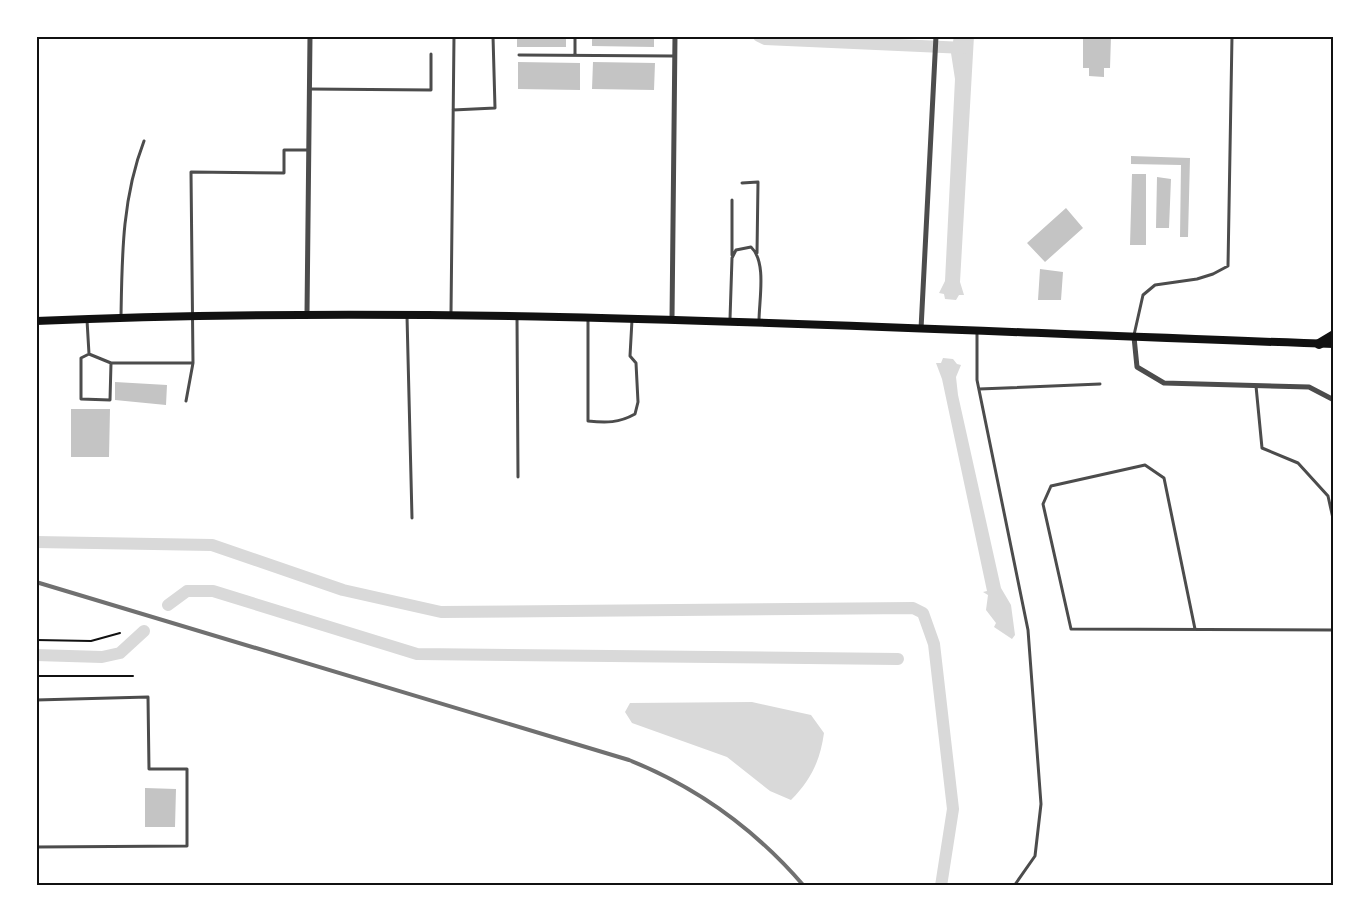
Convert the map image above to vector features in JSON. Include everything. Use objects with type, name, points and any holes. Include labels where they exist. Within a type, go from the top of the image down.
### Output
[{"type":"highway","points":[[1319,344],[1334,335]]},
{"type":"main road","points":[[36,321],[307,314],[588,316],[1334,344]]},
{"type":"street","points":[[307,314],[310,36]]},
{"type":"street","points":[[672,319],[675,36]]},
{"type":"street","points":[[921,329],[936,36]]},
{"type":"street","points":[[1134,337],[1137,367],[1164,383],[1309,387],[1334,400]]},
{"type":"lane","points":[[451,314],[454,36]]},
{"type":"lane","points":[[453,110],[495,108],[493,36]]},
{"type":"lane","points":[[575,36],[575,55]]},
{"type":"lane","points":[[1134,337],[1143,296],[1155,285],[1197,279],[1214,274],[1228,266],[1232,36]]},
{"type":"lane","points":[[309,89],[431,90],[431,54]]},
{"type":"lane","points":[[519,55],[674,56]]},
{"type":"lane","points":[[121,318],[123,244],[128,188],[144,141]]},
{"type":"lane","points":[[186,401],[193,363],[191,172],[284,173],[284,150],[309,150]]},
{"type":"lane","points":[[742,183],[758,182],[759,322]]},
{"type":"lane","points":[[730,321],[732,200]]},
{"type":"lane","points":[[732,258],[736,250],[743,247],[751,247],[757,253]]},
{"type":"lane","points":[[407,314],[412,518]]},
{"type":"lane","points":[[517,315],[518,477]]},
{"type":"lane","points":[[588,316],[588,421],[601,423],[621,422],[634,414],[638,402],[636,363],[630,356],[632,318]]},
{"type":"lane","points":[[87,318],[89,354]]},
{"type":"lane","points":[[977,332],[979,389],[1028,630],[1041,804],[1035,856],[1014,886]]},
{"type":"lane","points":[[111,363],[110,400],[81,399],[81,358],[89,354],[111,363],[193,363]]},
{"type":"lane","points":[[979,389],[1100,384]]},
{"type":"lane","points":[[1256,386],[1262,448],[1298,463],[1328,496],[1334,523]]},
{"type":"lane","points":[[1195,630],[1164,478],[1145,465],[1051,486],[1043,504],[1071,629],[1195,630],[1334,630]]},
{"type":"lane","points":[[36,700],[148,697],[149,769],[187,769],[187,846],[36,847]]},
{"type":"path","points":[[36,640],[91,641],[120,633]]},
{"type":"path","points":[[36,676],[133,676]]},
{"type":"shaded area","points":[[954,36],[974,36],[960,282],[964,295],[959,295],[956,300],[945,299],[944,294],[939,293],[945,281],[955,79],[951,53]]},
{"type":"shaded area","points":[[943,358],[953,359],[961,365],[956,377],[958,395],[1001,588],[1011,605],[1015,635],[1012,639],[994,627],[996,623],[986,610],[988,595],[983,592],[987,591],[942,379],[936,363],[941,363]]},
{"type":"shaded area","points":[[752,702],[811,715],[824,733],[814,770],[791,800],[770,791],[727,757],[632,723],[625,712],[630,703]]},
{"type":"building","points":[[517,36],[566,36],[566,47],[517,47]]},
{"type":"building","points":[[592,36],[654,36],[654,47],[592,46]]},
{"type":"building","points":[[1083,36],[1111,36],[1110,68],[1104,68],[1104,77],[1089,76],[1089,68],[1083,68]]},
{"type":"building","points":[[518,62],[580,63],[580,90],[518,89]]},
{"type":"building","points":[[593,62],[655,63],[654,90],[592,89]]},
{"type":"building","points":[[1131,156],[1190,158],[1188,237],[1180,237],[1181,165],[1131,164]]},
{"type":"building","points":[[1132,174],[1146,174],[1146,245],[1130,245]]},
{"type":"building","points":[[1157,177],[1171,179],[1169,228],[1156,228]]},
{"type":"building","points":[[1066,208],[1083,228],[1045,262],[1027,243]]},
{"type":"building","points":[[1040,269],[1063,272],[1061,300],[1038,300]]},
{"type":"building","points":[[115,382],[167,385],[166,405],[115,400]]},
{"type":"building","points":[[71,409],[110,409],[109,457],[71,457]]},
{"type":"building","points":[[145,788],[176,789],[175,827],[145,827]]},
{"type":"waterway","points":[[759,36],[765,39],[965,48]]},
{"type":"waterway","points":[[36,542],[212,545],[343,590],[441,612],[913,608],[923,613],[934,644],[953,809],[941,886]]},
{"type":"waterway","points":[[168,605],[187,591],[213,591],[417,654],[898,659]]},
{"type":"waterway","points":[[36,655],[102,657],[120,653],[144,631]]},
{"type":"railway","points":[[36,582],[629,760],[679,783],[724,812],[766,846],[804,886]]}]
